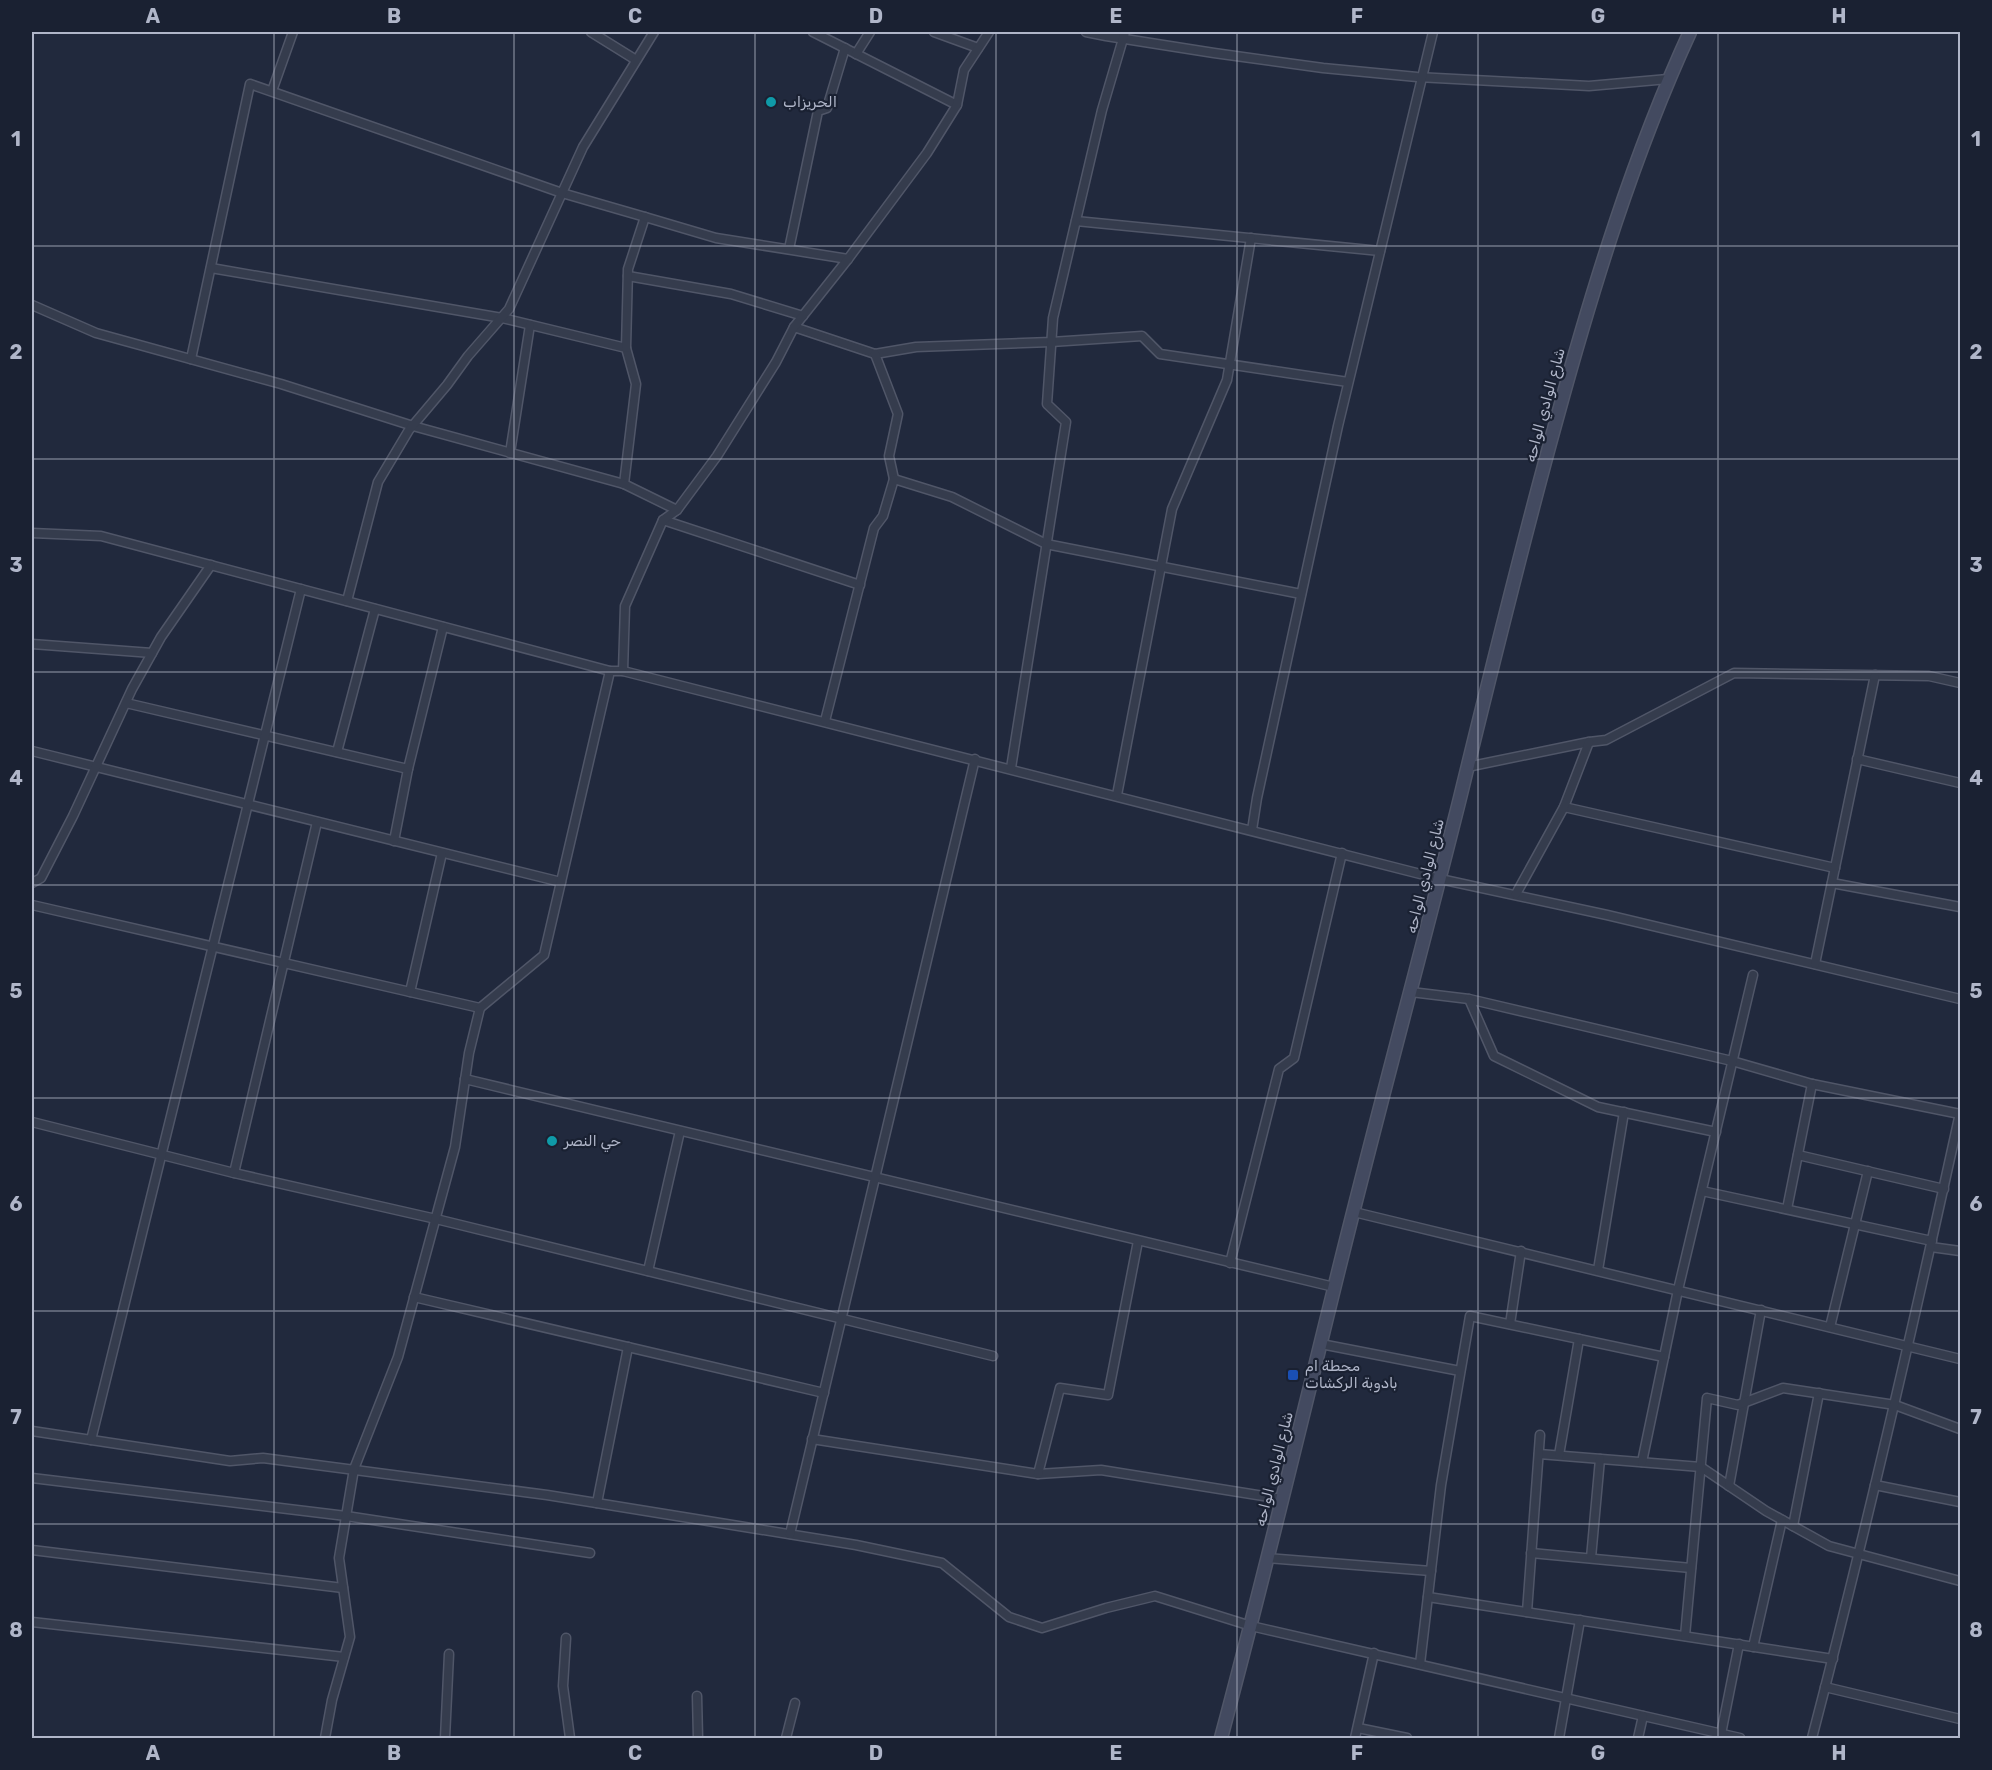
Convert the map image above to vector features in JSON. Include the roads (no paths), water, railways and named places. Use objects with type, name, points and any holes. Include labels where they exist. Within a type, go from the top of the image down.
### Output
[{"type":"main road","name":"شارع الوادي الواحه","points":[[1221,1738],[1467,767],[1585,318],[1621,205],[1668,79],[1690,32]]},
{"type":"street","points":[[272,91],[293,32]]},
{"type":"street","points":[[591,32],[636,60]]},
{"type":"street","points":[[347,601],[378,482],[413,426],[447,386],[468,356],[509,309],[583,147],[654,32]]},
{"type":"street","points":[[813,32],[957,105]]},
{"type":"street","points":[[856,54],[870,32]]},
{"type":"street","points":[[934,32],[978,48]]},
{"type":"street","points":[[623,671],[625,606],[663,520],[677,510],[717,456],[776,362],[794,327],[927,153],[957,105],[964,70],[989,32]]},
{"type":"street","points":[[1086,32],[1124,35],[1323,68],[1422,78],[1589,86],[1668,79]]},
{"type":"street","points":[[1252,830],[1257,798],[1348,382],[1433,32]]},
{"type":"street","points":[[1011,768],[1066,422],[1047,404],[1053,318],[1102,110],[1124,35]]},
{"type":"street","points":[[789,249],[818,111],[827,108],[845,48]]},
{"type":"street","points":[[191,359],[250,84],[562,193],[716,238],[848,259]]},
{"type":"street","points":[[624,484],[636,384],[626,348],[628,269],[645,217]]},
{"type":"street","points":[[1076,220],[1380,251]]},
{"type":"street","points":[[1117,795],[1172,509],[1227,380],[1251,238]]},
{"type":"street","points":[[211,268],[502,318],[626,348]]},
{"type":"street","points":[[628,276],[731,294],[803,316]]},
{"type":"street","points":[[32,305],[96,333],[281,384],[413,426],[624,484],[677,510]]},
{"type":"street","points":[[510,453],[530,325]]},
{"type":"street","points":[[794,327],[875,354],[916,347],[1142,336],[1160,354],[1348,382]]},
{"type":"street","points":[[825,721],[874,528],[883,516],[894,480],[889,456],[898,414],[875,354]]},
{"type":"street","points":[[894,480],[952,497],[1046,544],[1301,594]]},
{"type":"street","points":[[663,520],[860,585]]},
{"type":"street","points":[[32,533],[101,536],[610,671],[623,671],[825,721],[1440,879],[1516,894],[1960,999]]},
{"type":"street","points":[[32,883],[41,878],[152,652],[211,565]]},
{"type":"street","points":[[91,1440],[301,589]]},
{"type":"street","points":[[337,752],[375,609]]},
{"type":"street","points":[[394,841],[408,769],[443,627]]},
{"type":"street","points":[[32,644],[152,652]]},
{"type":"street","points":[[325,1738],[332,1700],[350,1637],[339,1558],[354,1469],[398,1357],[436,1219],[455,1147],[469,1053],[480,1008],[544,955],[610,671]]},
{"type":"street","points":[[1467,767],[1606,740],[1734,673],[1929,676],[1960,683]]},
{"type":"street","points":[[1815,964],[1875,675]]},
{"type":"street","points":[[126,703],[408,769]]},
{"type":"street","points":[[1516,894],[1564,807],[1589,742]]},
{"type":"street","points":[[32,751],[561,882]]},
{"type":"street","points":[[790,1534],[975,759]]},
{"type":"street","points":[[1857,759],[1960,783]]},
{"type":"street","points":[[1564,807],[1835,868]]},
{"type":"street","points":[[234,1173],[318,822]]},
{"type":"street","points":[[1230,1263],[1279,1069],[1294,1058],[1342,852]]},
{"type":"street","points":[[410,992],[442,853]]},
{"type":"street","points":[[1832,883],[1960,907]]},
{"type":"street","points":[[32,904],[480,1008]]},
{"type":"street","points":[[1642,1462],[1678,1290],[1753,975]]},
{"type":"street","points":[[1411,992],[1469,999],[1732,1061],[1812,1084],[1960,1114],[1909,1346],[1812,1738]]},
{"type":"street","points":[[1469,999],[1494,1056],[1598,1107],[1716,1132]]},
{"type":"street","points":[[465,1079],[1334,1287]]},
{"type":"street","points":[[1787,1209],[1812,1084]]},
{"type":"street","points":[[1598,1270],[1624,1112]]},
{"type":"street","points":[[32,1122],[993,1356]]},
{"type":"street","points":[[648,1271],[680,1131]]},
{"type":"street","points":[[1798,1155],[1944,1189]]},
{"type":"street","points":[[1830,1327],[1868,1171]]},
{"type":"street","points":[[1702,1191],[1855,1224],[1960,1251]]},
{"type":"street","points":[[1354,1212],[1960,1359]]},
{"type":"street","points":[[1038,1474],[1060,1388],[1108,1395],[1138,1241]]},
{"type":"street","points":[[1510,1324],[1521,1251]]},
{"type":"street","points":[[414,1298],[824,1393]]},
{"type":"street","points":[[1729,1486],[1761,1310]]},
{"type":"street","points":[[1420,1664],[1441,1485],[1470,1316],[1664,1357]]},
{"type":"street","points":[[1559,1455],[1579,1339]]},
{"type":"street","points":[[1321,1344],[1460,1371]]},
{"type":"street","points":[[597,1503],[628,1347]]},
{"type":"street","points":[[1685,1636],[1707,1398],[1737,1405],[1783,1388],[1895,1405],[1960,1429]]},
{"type":"street","points":[[1793,1526],[1819,1393]]},
{"type":"street","points":[[32,1431],[230,1461],[263,1458],[354,1469],[597,1503],[856,1545],[942,1563],[1009,1617],[1042,1628],[1106,1608],[1155,1596],[1251,1626],[1740,1738]]},
{"type":"street","points":[[1527,1612],[1540,1434]]},
{"type":"street","points":[[813,1439],[1038,1474],[1101,1470],[1282,1499]]},
{"type":"street","points":[[1539,1454],[1701,1467],[1782,1520],[1829,1546],[1960,1581]]},
{"type":"street","points":[[1591,1558],[1600,1459]]},
{"type":"street","points":[[32,1478],[346,1516],[590,1553]]},
{"type":"street","points":[[1875,1485],[1960,1502]]},
{"type":"street","points":[[1753,1647],[1782,1520]]},
{"type":"street","points":[[32,1550],[343,1588]]},
{"type":"street","points":[[1531,1552],[1691,1568]]},
{"type":"street","points":[[1268,1558],[1431,1571]]},
{"type":"street","points":[[1428,1597],[1833,1659]]},
{"type":"street","points":[[1560,1738],[1580,1620]]},
{"type":"street","points":[[32,1622],[344,1657]]},
{"type":"street","points":[[566,1638],[563,1686],[570,1738]]},
{"type":"street","points":[[1721,1734],[1739,1644]]},
{"type":"street","points":[[1356,1738],[1374,1653]]},
{"type":"street","points":[[445,1738],[449,1654]]},
{"type":"street","points":[[1826,1687],[1960,1719]]},
{"type":"street","points":[[697,1696],[698,1738]]},
{"type":"street","points":[[786,1738],[795,1703]]},
{"type":"street","points":[[1638,1738],[1643,1716]]},
{"type":"street","points":[[1358,1728],[1407,1738]]},
{"type":"place","name":"الحريزاب","points":[[771,102]]},
{"type":"place","name":"حي النصر","points":[[552,1141]]},
{"type":"place","name":"محطة ام بادوبة الركشات","points":[[1293,1375]]}]
